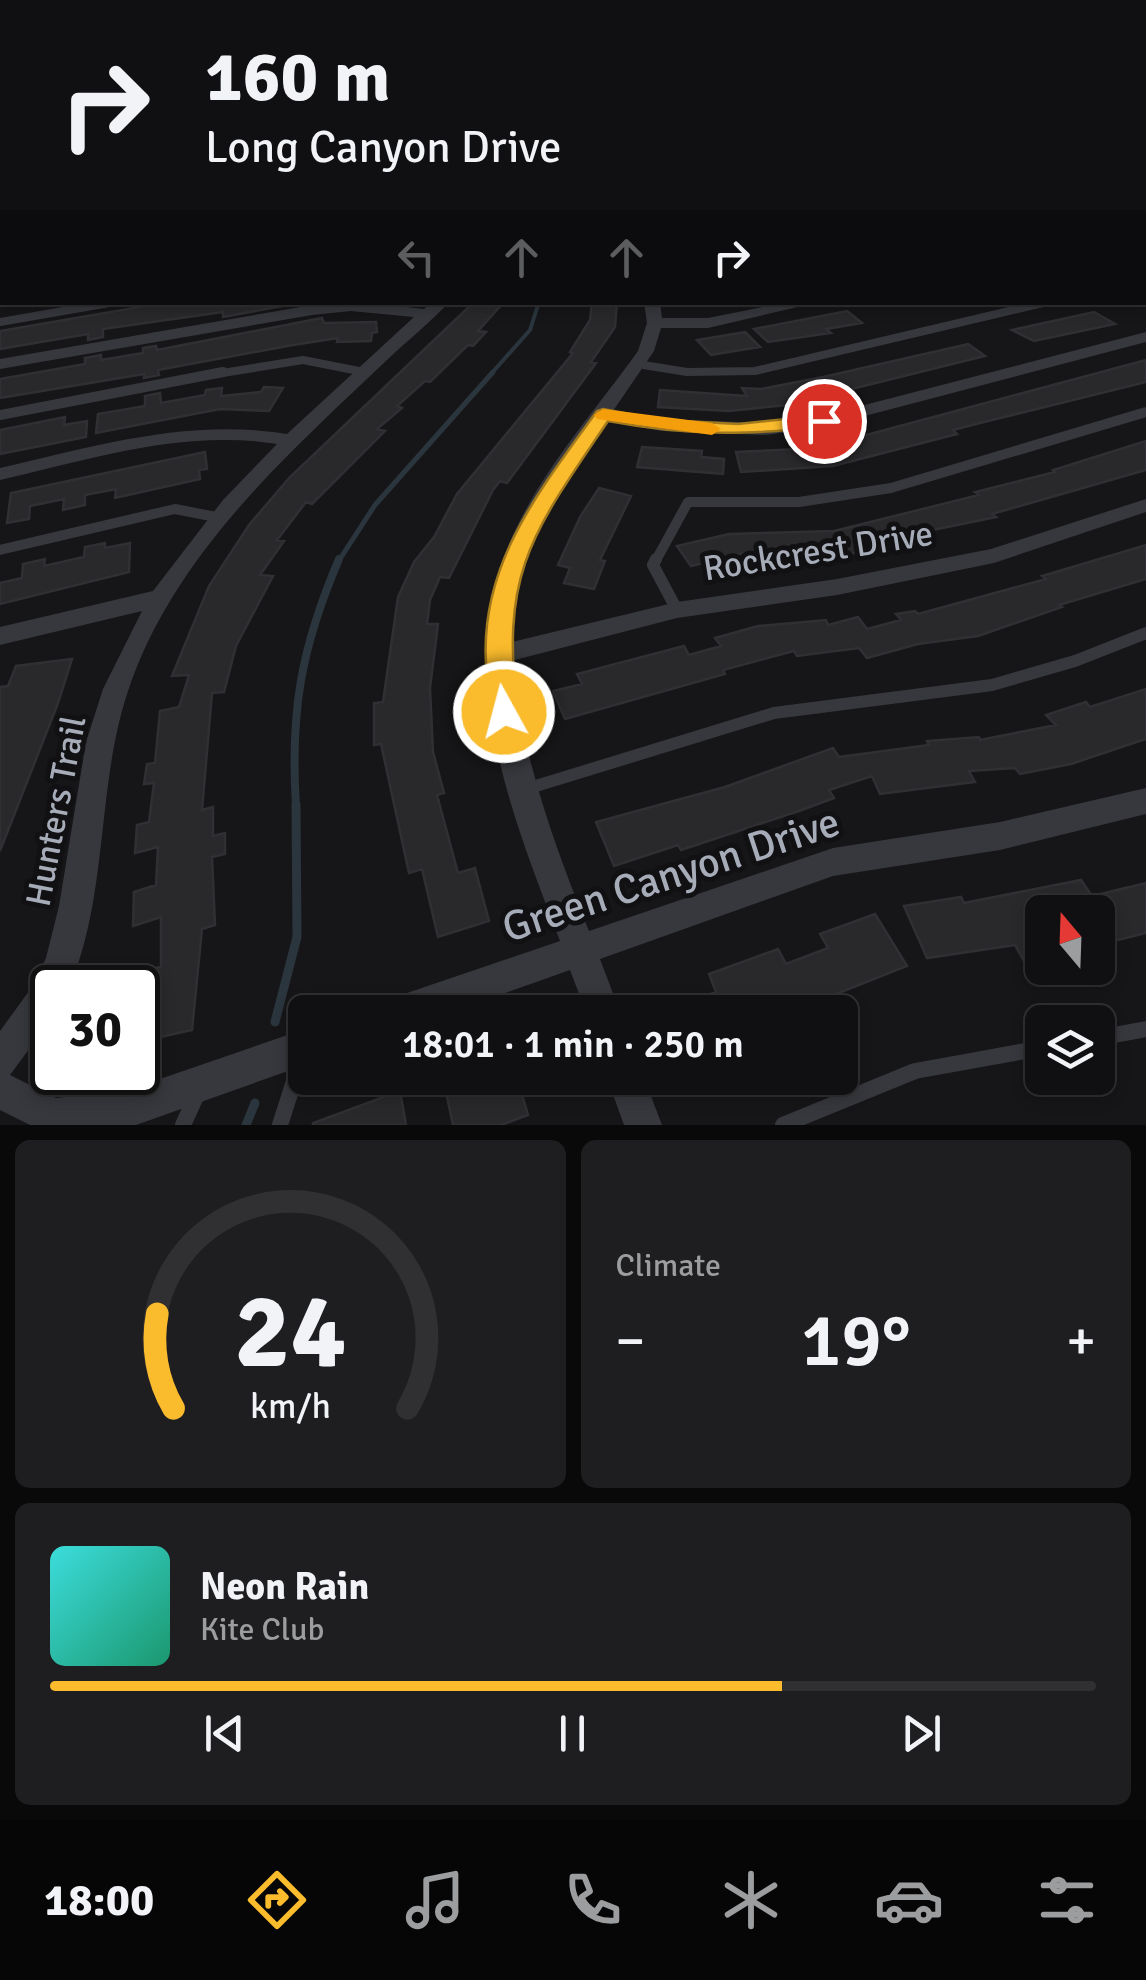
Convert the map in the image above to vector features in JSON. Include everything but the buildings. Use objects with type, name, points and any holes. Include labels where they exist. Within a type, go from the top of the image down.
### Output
[{"type":"street","points":[[597,995],[522,790],[504,712],[497,655],[501,604],[515,554],[533,516],[637,364],[653,313],[708,323],[797,305]]},
{"type":"street","points":[[0,364],[312,310],[351,306],[435,308]]},
{"type":"street","name":"Hunters Trail","points":[[0,1061],[35,1014],[63,960],[100,740],[126,669],[160,598],[216,517],[290,440],[435,308]]},
{"type":"street","points":[[603,415],[662,426],[766,430],[824,421],[1146,338]]},
{"type":"street","points":[[0,474],[204,430],[254,431],[290,440]]},
{"type":"street","name":"Rockcrest Drive","points":[[497,655],[677,610],[837,586],[994,556],[1146,504]]},
{"type":"street","points":[[0,636],[160,598]]},
{"type":"street","name":"Green Canyon Drive","points":[[453,995],[833,862],[1000,836],[1146,801]]},
{"type":"street","points":[[0,1090],[54,1117],[125,1110],[288,1053]]},
{"type":"street","points":[[632,1095],[643,1125]]},
{"type":"lane","points":[[0,322],[98,305]]},
{"type":"lane","points":[[637,364],[687,372],[754,371],[1035,305]]},
{"type":"lane","points":[[0,415],[281,361],[302,360],[364,372]]},
{"type":"lane","points":[[677,610],[654,565],[688,502],[799,502],[892,488],[1146,412]]},
{"type":"lane","points":[[0,550],[175,509],[216,517]]},
{"type":"lane","points":[[522,790],[774,714],[992,684],[1076,661],[1146,633]]},
{"type":"lane","points":[[1115,1035],[1146,1029]]},
{"type":"lane","points":[[782,1125],[914,1070],[1025,1051]]},
{"type":"lane","points":[[183,1125],[201,1083]]},
{"type":"lane","points":[[280,1125],[290,1095]]},
{"type":"waterway","points":[[490,375],[530,330],[538,305]]},
{"type":"waterway","points":[[338,562],[375,505],[493,372]]},
{"type":"waterway","points":[[296,807],[295,740],[301,680],[315,622],[339,559]]},
{"type":"waterway","points":[[275,1022],[297,937],[296,804]]},
{"type":"waterway","points":[[246,1125],[255,1103]]},
{"type":"slow traffic","points":[[603,415],[662,426],[712,429]]},
{"type":"route","points":[[504,712],[497,655],[501,604],[515,554],[533,516],[603,415],[662,426],[738,430],[824,421]]}]
